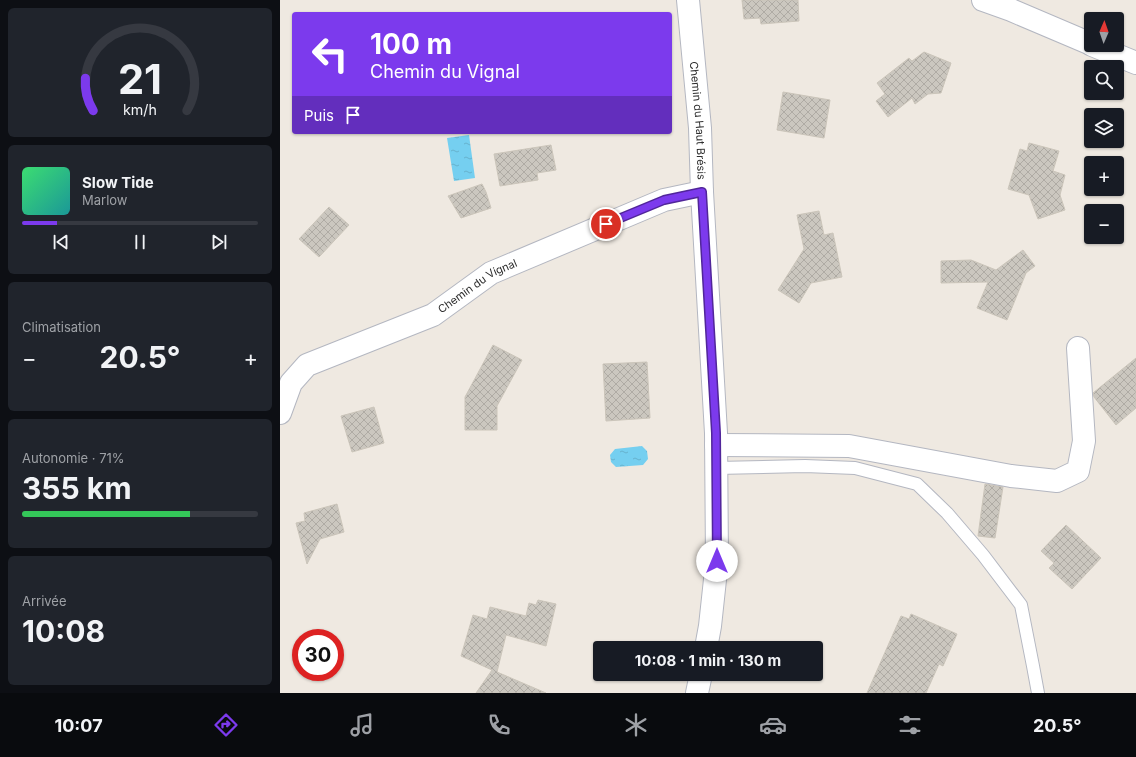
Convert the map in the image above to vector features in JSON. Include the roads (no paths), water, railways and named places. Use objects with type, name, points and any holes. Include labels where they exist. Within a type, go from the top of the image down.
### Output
[{"type":"street","name":"Chemin du Haut Brésis","points":[[688,0],[700,128],[702,192],[716,445],[717,561],[707,641]]},
{"type":"street","points":[[983,0],[1084,42]]},
{"type":"street","points":[[1109,52],[1136,63]]},
{"type":"street","name":"Chemin du Vignal","points":[[280,413],[291,383],[307,365],[433,315],[491,273],[664,200],[702,192]]},
{"type":"street","points":[[716,445],[849,446],[1011,476],[1057,481],[1078,471],[1084,442],[1078,348]]},
{"type":"street","points":[[280,370],[307,365]]},
{"type":"street","points":[[697,693],[700,681]]},
{"type":"lane","points":[[716,468],[806,466],[855,468],[917,484],[947,513],[983,555],[1021,605],[1038,693]]},
{"type":"water","points":[[469,135],[475,178],[454,181],[447,138]]},
{"type":"water","points":[[642,446],[647,451],[648,459],[643,465],[616,467],[611,462],[610,455],[615,449]]}]
